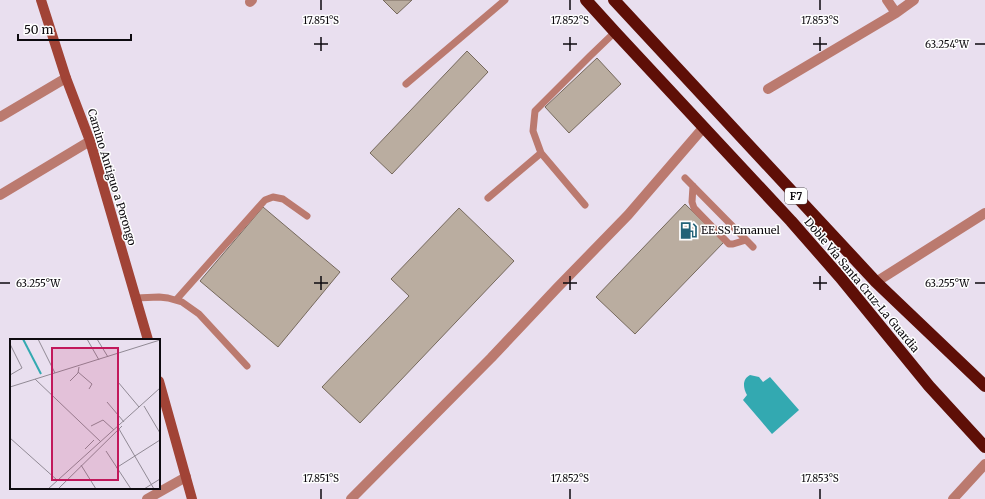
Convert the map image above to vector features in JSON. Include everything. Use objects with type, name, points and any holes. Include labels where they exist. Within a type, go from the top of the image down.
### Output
[{"type":"highway","name":"Doble Vía Santa Cruz-La Guardia","points":[[586,0],[703,128],[791,221],[840,277],[929,386],[985,447]]},
{"type":"highway","name":"Doble Vía Santa Cruz-La Guardia","points":[[614,0],[876,282],[985,386]]},
{"type":"street","name":"Camino Antiguo a Porongo","points":[[41,0],[66,78],[90,141],[148,339]]},
{"type":"street","points":[[887,0],[896,13]]},
{"type":"street","points":[[768,89],[896,13],[914,0]]},
{"type":"street","points":[[0,117],[66,78]]},
{"type":"street","points":[[351,499],[491,358],[622,221],[703,128]]},
{"type":"street","points":[[0,195],[90,141]]},
{"type":"street","points":[[876,282],[985,213]]},
{"type":"street","points":[[160,385],[192,499]]},
{"type":"street","points":[[953,499],[985,464]]},
{"type":"street","points":[[147,499],[186,477]]},
{"type":"lane","points":[[406,84],[505,0]]},
{"type":"lane","points":[[585,205],[541,153],[533,131],[535,111],[614,32]]},
{"type":"lane","points":[[488,198],[541,153]]},
{"type":"lane","points":[[685,178],[753,247]]},
{"type":"lane","points":[[693,186],[692,202],[694,208],[729,244],[746,240]]},
{"type":"lane","points":[[176,300],[265,200],[273,198],[283,199],[307,216]]},
{"type":"lane","points":[[136,298],[159,297],[182,302],[199,314],[247,366]]},
{"type":"water","points":[[750,375],[759,377],[763,382],[770,377],[799,410],[772,434],[743,400],[747,395],[744,387],[744,381]]},
{"type":"building","points":[[383,0],[412,0],[397,14]]},
{"type":"building","points":[[467,51],[488,72],[392,174],[370,153]]},
{"type":"building","points":[[597,58],[621,84],[569,133],[545,107]]},
{"type":"building","points":[[685,204],[724,242],[635,334],[596,297]]},
{"type":"building","points":[[263,207],[340,272],[278,347],[200,281]]},
{"type":"building","points":[[459,208],[514,261],[360,423],[322,387],[409,296],[391,279]]},
{"type":"place","name":"EE.SS Emanuel","points":[[688,230]]}]
